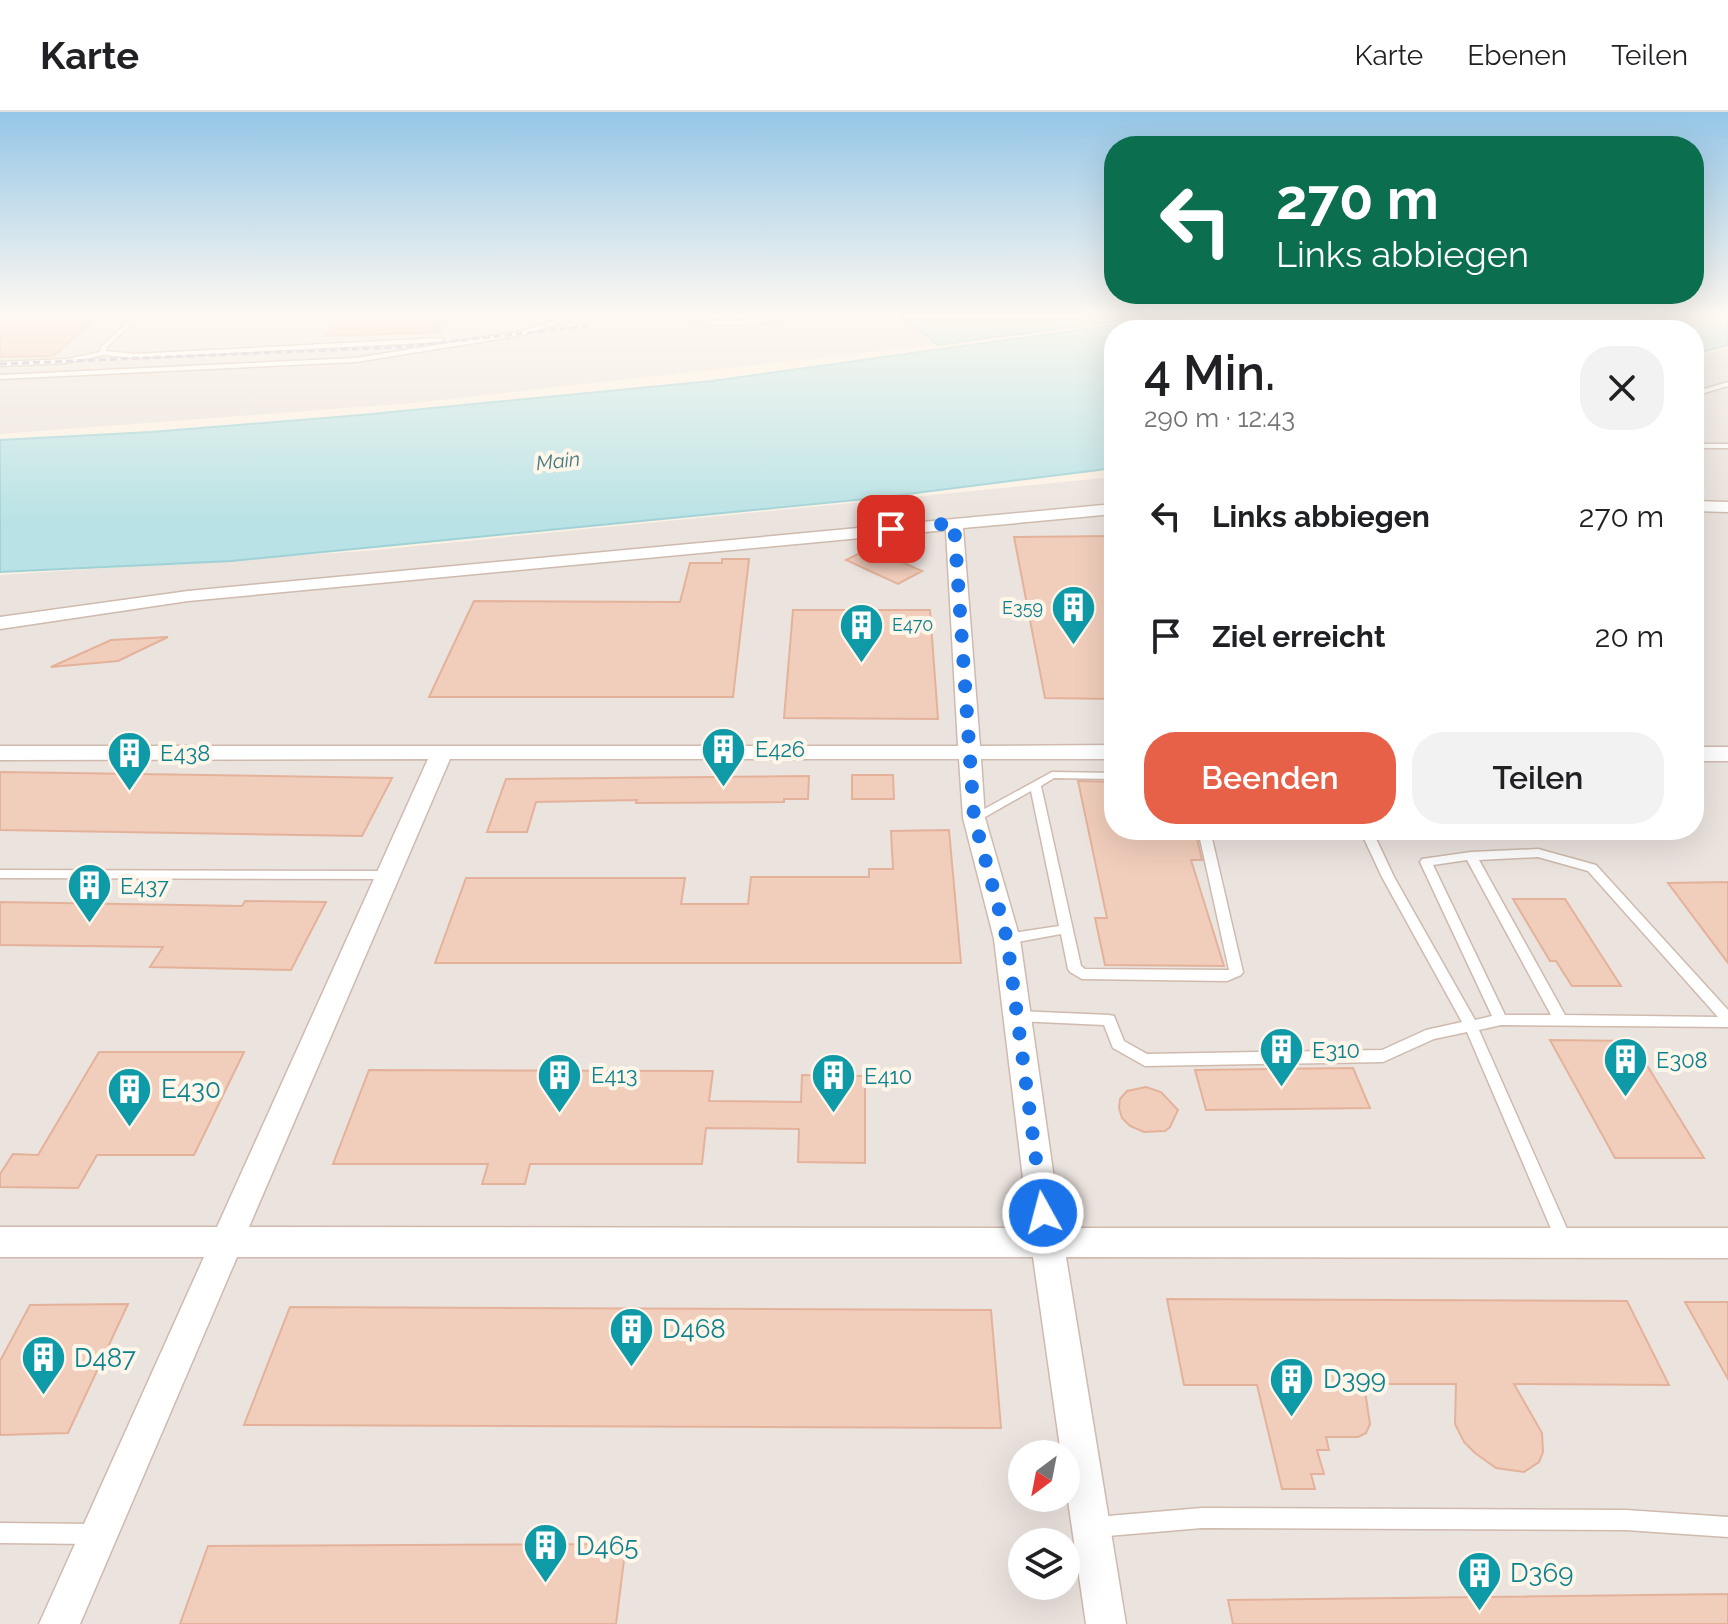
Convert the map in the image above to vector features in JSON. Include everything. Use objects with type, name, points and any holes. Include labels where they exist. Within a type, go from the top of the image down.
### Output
[{"type":"street","points":[[1704,506],[1728,507]]},
{"type":"street","points":[[0,623],[121,603],[188,596],[1104,510]]},
{"type":"street","points":[[954,523],[974,818],[1007,939],[1047,1242],[1106,1624]]},
{"type":"street","points":[[59,1624],[442,752]]},
{"type":"street","points":[[0,753],[1104,752]]},
{"type":"street","points":[[1704,754],[1728,754]]},
{"type":"street","points":[[0,1242],[1728,1243]]},
{"type":"lane","points":[[1704,391],[1728,384]]},
{"type":"lane","points":[[1704,446],[1728,446]]},
{"type":"lane","points":[[974,818],[1052,775],[1104,776]]},
{"type":"lane","points":[[1036,786],[1075,969],[1082,974],[1227,976],[1236,972],[1206,840]]},
{"type":"lane","points":[[1371,840],[1471,1026],[1565,1243]]},
{"type":"lane","points":[[1501,1020],[1426,862],[1538,853],[1592,868],[1728,1021]]},
{"type":"lane","points":[[1471,856],[1561,1021]]},
{"type":"lane","points":[[0,874],[388,875]]},
{"type":"lane","points":[[1007,939],[1066,929]]},
{"type":"lane","points":[[1017,1016],[1109,1020],[1118,1044],[1145,1060],[1383,1056],[1431,1034],[1501,1020],[1728,1021]]},
{"type":"lane","points":[[1091,1527],[1218,1518],[1626,1520],[1728,1527]]},
{"type":"lane","points":[[0,1533],[98,1534]]},
{"type":"shaded area","points":[[0,384],[589,384],[413,403],[0,434]]},
{"type":"shaded area","points":[[1704,384],[1728,384],[1728,1624],[0,1624],[0,575],[365,551],[1104,478],[1104,840],[1704,840]]},
{"type":"water","name":"Main","points":[[686,384],[1104,384],[1104,469],[876,498],[231,561],[0,572],[0,440],[151,432]]},
{"type":"building","points":[[1104,536],[1104,699],[1045,698],[1014,537]]},
{"type":"building","points":[[870,548],[922,571],[898,584],[846,560]]},
{"type":"building","points":[[722,559],[749,559],[733,697],[429,697],[474,601],[680,602],[690,563],[722,563]]},
{"type":"building","name":"E470","points":[[793,610],[930,610],[938,719],[784,718]]},
{"type":"building","points":[[168,637],[118,661],[51,667],[111,640]]},
{"type":"building","points":[[0,772],[392,778],[362,836],[0,830]]},
{"type":"building","points":[[852,775],[893,775],[894,799],[852,799]]},
{"type":"building","points":[[809,776],[808,799],[784,799],[784,802],[536,802],[527,832],[487,832],[506,779]]},
{"type":"building","points":[[1078,781],[1104,782],[1104,840],[1197,840],[1202,860],[1191,860],[1224,966],[1105,965],[1095,918],[1107,918]]},
{"type":"building","points":[[949,830],[961,963],[435,963],[466,878],[685,878],[681,904],[748,904],[751,877],[869,877],[869,869],[893,869],[891,831]]},
{"type":"building","points":[[1728,882],[1728,963],[1668,883]]},
{"type":"building","points":[[1513,899],[1565,899],[1621,986],[1572,986],[1556,961],[1550,961]]},
{"type":"building","points":[[245,901],[326,902],[291,970],[150,967],[163,947],[0,945],[0,902],[242,906]]},
{"type":"building","name":"E308","points":[[1550,1040],[1632,1041],[1704,1158],[1615,1158]]},
{"type":"building","points":[[99,1052],[244,1052],[194,1155],[97,1155],[78,1188],[0,1187],[0,1174],[13,1154],[38,1155]]},
{"type":"building","name":"E310","points":[[1353,1068],[1370,1108],[1206,1110],[1195,1070]]},
{"type":"building","name":"E413","points":[[369,1070],[713,1071],[709,1101],[801,1102],[802,1075],[865,1076],[865,1163],[798,1162],[799,1129],[706,1128],[702,1164],[530,1164],[525,1184],[482,1184],[488,1164],[333,1164]]},
{"type":"building","points":[[1146,1087],[1161,1092],[1178,1110],[1165,1131],[1144,1132],[1130,1126],[1122,1118],[1120,1099],[1127,1091]]},
{"type":"building","name":"D399","points":[[1167,1299],[1627,1301],[1669,1385],[1514,1384],[1542,1433],[1543,1452],[1539,1462],[1524,1472],[1496,1468],[1464,1442],[1455,1424],[1456,1384],[1364,1384],[1370,1424],[1366,1433],[1358,1437],[1326,1437],[1329,1450],[1317,1450],[1324,1474],[1311,1474],[1315,1489],[1282,1489],[1257,1385],[1184,1385]]},
{"type":"building","points":[[1685,1302],[1728,1302],[1728,1379]]},
{"type":"building","name":"D487","points":[[128,1304],[68,1433],[0,1435],[0,1361],[30,1305]]},
{"type":"building","name":"D468","points":[[290,1307],[991,1310],[1001,1428],[244,1425]]},
{"type":"building","points":[[626,1544],[616,1624],[180,1624],[208,1546]]},
{"type":"building","name":"D369","points":[[1728,1594],[1728,1624],[1233,1624],[1228,1600]]},
{"type":"place","name":"E359","points":[[1074,647]]},
{"type":"place","name":"E470","points":[[861,664]]},
{"type":"place","name":"E426","points":[[724,788]]},
{"type":"place","name":"E438","points":[[129,792]]},
{"type":"place","name":"E437","points":[[89,925]]},
{"type":"place","name":"E310","points":[[1281,1089]]},
{"type":"place","name":"E308","points":[[1625,1099]]},
{"type":"place","name":"E413","points":[[560,1114]]},
{"type":"place","name":"E410","points":[[833,1115]]},
{"type":"place","name":"E430","points":[[130,1128]]},
{"type":"place","name":"D468","points":[[631,1368]]},
{"type":"place","name":"D487","points":[[43,1397]]},
{"type":"place","name":"D399","points":[[1292,1418]]},
{"type":"place","name":"D465","points":[[545,1585]]},
{"type":"place","name":"D369","points":[[1479,1612]]},
{"type":"route","points":[[891,529],[954,523],[974,818],[1007,939],[1043,1213]]}]
